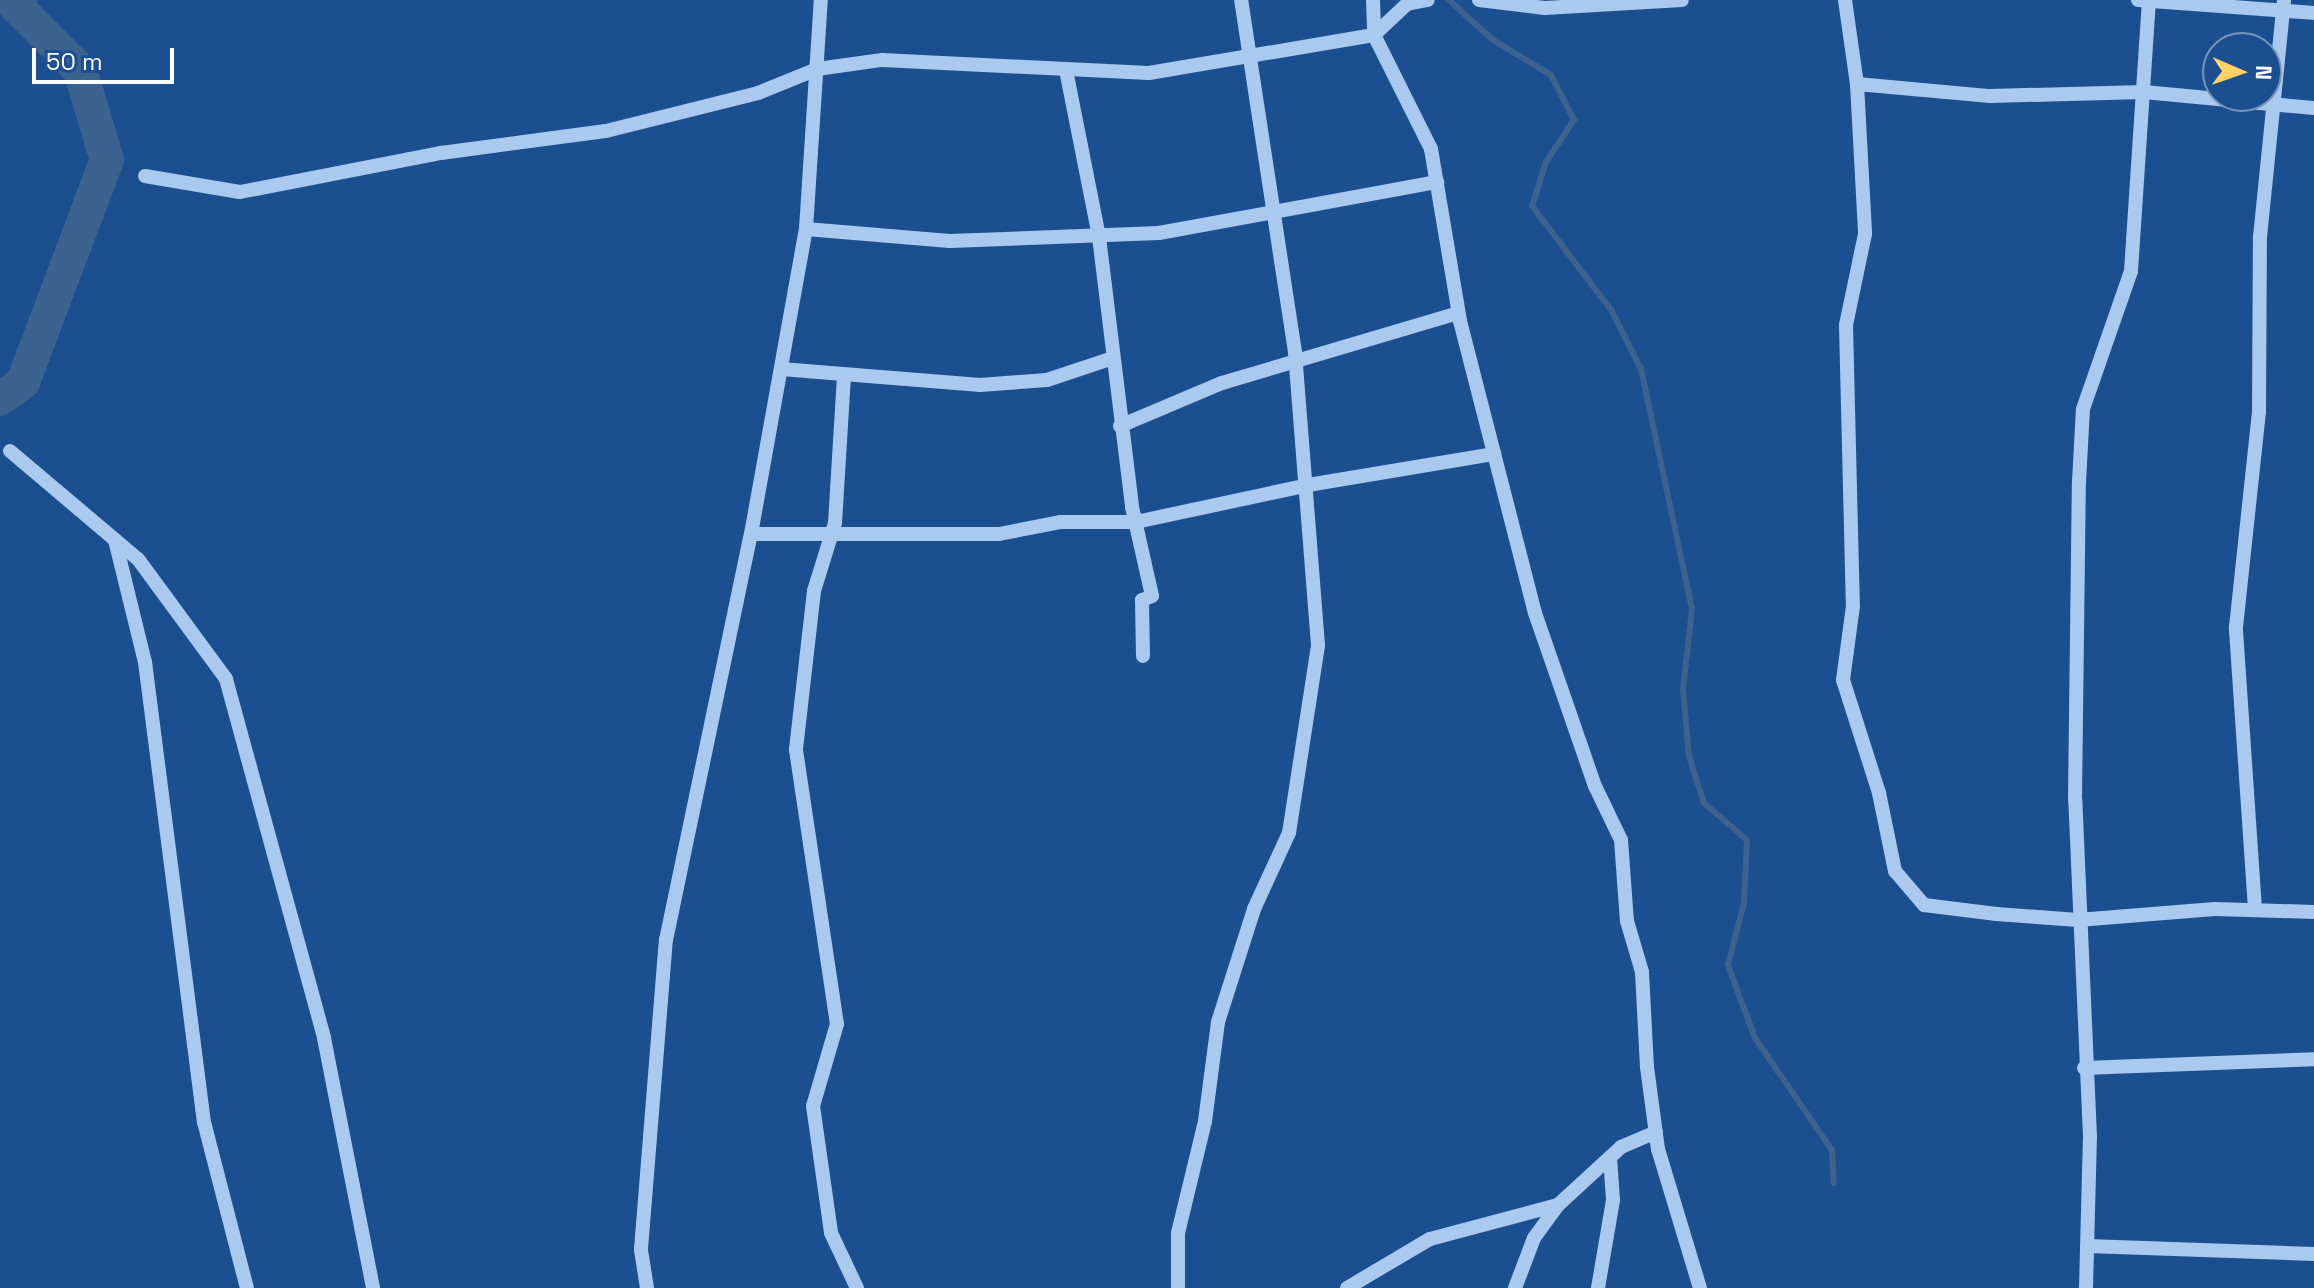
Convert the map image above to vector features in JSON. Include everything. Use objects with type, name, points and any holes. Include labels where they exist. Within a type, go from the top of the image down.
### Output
[{"type":"street","points":[[647,1288],[642,1219],[666,940],[751,534],[806,229],[821,0]]},
{"type":"street","points":[[1178,1288],[1178,1233],[1205,1121],[1218,1022],[1254,909],[1289,833],[1305,747],[1318,645],[1296,361],[1271,213],[1265,132],[1241,0]]},
{"type":"street","points":[[1373,0],[1374,35],[1431,149],[1458,313],[1535,613],[1595,786],[1621,840],[1627,921],[1642,972],[1656,1132],[1700,1288]]},
{"type":"street","points":[[145,176],[240,192],[441,153],[606,131],[758,93],[817,69],[882,60],[1149,73],[1251,53],[1374,35],[1407,4],[1428,0]]},
{"type":"street","points":[[1479,0],[1545,8],[1682,0]]},
{"type":"street","points":[[1845,0],[1857,84],[1865,234],[1846,325],[1853,606],[1843,680],[1879,793],[1895,871],[1924,905],[2078,920],[2255,909],[2314,912]]},
{"type":"street","points":[[2086,1288],[2090,1137],[2078,920],[2076,664],[2083,409],[2131,271],[2144,92],[2146,1],[2284,6],[2314,13]]},
{"type":"street","points":[[2282,32],[2284,6]]},
{"type":"street","points":[[1066,70],[1099,237],[1110,359],[1136,522],[1152,596],[1142,600],[1143,656]]},
{"type":"street","points":[[1857,84],[1990,96],[2144,92],[2202,98]]},
{"type":"street","points":[[2282,106],[2314,108]]},
{"type":"street","points":[[2255,909],[2236,627],[2259,412],[2260,237],[2274,112]]},
{"type":"street","points":[[806,229],[950,241],[1159,233],[1437,182]]},
{"type":"street","points":[[1120,426],[1222,383],[1458,313]]},
{"type":"street","points":[[781,369],[980,385],[1047,380],[1110,359]]},
{"type":"street","points":[[844,376],[833,532],[814,591],[796,750],[837,1024],[813,1106],[831,1233],[857,1288]]},
{"type":"street","points":[[10,451],[138,559],[226,679],[324,1038],[373,1288]]},
{"type":"street","points":[[751,534],[999,534],[1060,522],[1136,522],[1308,485],[1494,454]]},
{"type":"street","points":[[115,540],[145,662],[204,1122],[247,1288]]},
{"type":"street","points":[[2084,1068],[2314,1059]]},
{"type":"street","points":[[1515,1288],[1534,1238],[1558,1205],[1610,1157],[1656,1132]]},
{"type":"street","points":[[1598,1288],[1613,1200],[1610,1157]]},
{"type":"street","points":[[1347,1288],[1430,1239],[1558,1205]]},
{"type":"street","points":[[2087,1246],[2314,1254]]},
{"type":"waterway","points":[[0,399],[23,382],[107,160],[80,70],[15,5],[20,0]]},
{"type":"waterway","points":[[1449,0],[1493,40],[1551,75],[1574,120],[1546,162],[1532,206],[1612,311],[1641,369],[1692,609],[1683,689],[1689,756],[1704,803],[1747,840],[1744,903],[1728,965],[1755,1038],[1832,1150],[1834,1183]]}]
